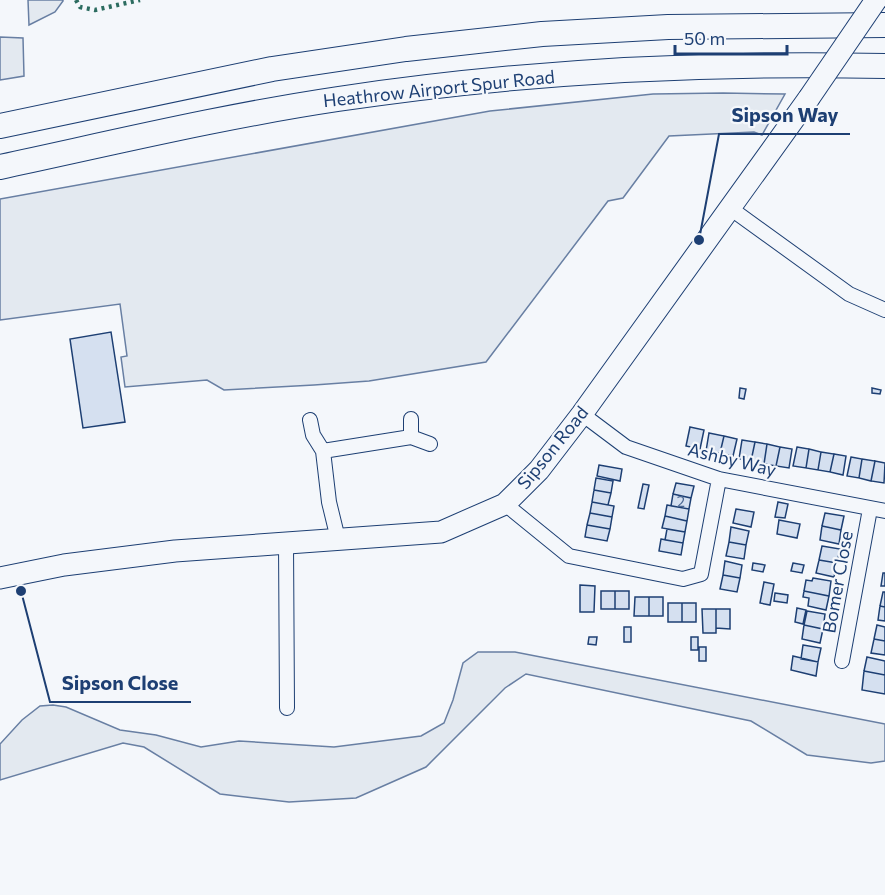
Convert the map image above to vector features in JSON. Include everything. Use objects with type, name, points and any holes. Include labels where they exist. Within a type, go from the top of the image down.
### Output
[{"type":"highway","points":[[0,126],[272,69],[406,49],[542,34],[668,27],[885,25]]},
{"type":"highway","name":"Heathrow Airport Spur Road","points":[[0,167],[200,124],[338,99],[462,84],[640,69],[809,64],[885,66]]},
{"type":"main road","name":"Sipson Road","points":[[0,578],[64,565],[175,551],[441,532],[506,504],[539,470],[582,414],[809,98],[876,0]]},
{"type":"street","points":[[730,208],[849,294],[885,310]]},
{"type":"street","name":"Ashby Way","points":[[582,414],[626,447],[719,479],[885,511]]},
{"type":"street","points":[[411,419],[411,437]]},
{"type":"street","points":[[310,420],[313,435],[323,451],[328,502],[338,540]]},
{"type":"street","points":[[323,451],[411,437],[430,444]]},
{"type":"street","points":[[506,504],[569,556],[683,579],[701,574],[719,479]]},
{"type":"street","name":"Bomer Close","points":[[842,661],[870,509]]},
{"type":"street","points":[[286,543],[287,708]]},
{"type":"shaded area","points":[[28,0],[63,1],[55,12],[29,25]]},
{"type":"shaded area","points":[[0,37],[23,38],[24,76],[0,80]]},
{"type":"shaded area","points":[[653,94],[785,94],[762,135],[754,132],[669,136],[623,198],[608,201],[486,362],[369,381],[314,385],[224,390],[207,380],[125,387],[121,357],[127,356],[120,304],[0,320],[0,199],[490,111]]},
{"type":"shaded area","points":[[478,652],[515,652],[885,724],[885,761],[871,763],[807,755],[751,721],[526,674],[505,688],[426,767],[356,798],[289,802],[220,794],[144,747],[123,743],[0,780],[0,744],[22,720],[40,706],[66,707],[120,730],[156,735],[201,747],[239,741],[334,747],[421,736],[444,723],[463,663]]},
{"type":"building","points":[[111,332],[125,422],[83,428],[70,339]]},
{"type":"building","points":[[740,388],[746,389],[744,399],[739,398]]},
{"type":"building","points":[[872,388],[881,390],[880,394],[872,393]]},
{"type":"building","points":[[690,427],[704,430],[700,449],[686,446]]},
{"type":"building","points":[[709,433],[724,436],[720,453],[706,451]]},
{"type":"building","points":[[724,436],[737,439],[733,456],[720,453]]},
{"type":"building","points":[[742,440],[755,442],[751,461],[739,459]]},
{"type":"building","points":[[755,442],[767,444],[764,464],[751,461]]},
{"type":"building","points":[[767,444],[780,447],[776,466],[764,464]]},
{"type":"building","points":[[780,447],[792,449],[789,468],[776,466]]},
{"type":"building","points":[[797,447],[809,449],[806,468],[793,466]]},
{"type":"building","points":[[809,449],[821,452],[818,470],[806,468]]},
{"type":"building","points":[[821,452],[834,454],[830,472],[818,470]]},
{"type":"building","points":[[834,454],[846,456],[843,475],[830,472]]},
{"type":"building","points":[[851,457],[862,459],[859,478],[847,476]]},
{"type":"building","points":[[862,459],[875,461],[871,481],[859,478]]},
{"type":"building","points":[[875,461],[885,463],[884,483],[871,481]]},
{"type":"building","points":[[599,465],[622,469],[620,481],[597,476]]},
{"type":"building","points":[[596,478],[613,481],[611,493],[594,490]]},
{"type":"building","points":[[676,483],[694,486],[691,498],[673,494]]},
{"type":"building","points":[[643,484],[649,485],[644,509],[638,508]]},
{"type":"building","points":[[594,490],[611,493],[608,505],[592,502]]},
{"type":"building","points":[[673,494],[691,498],[689,509],[671,506]]},
{"type":"building","points":[[592,502],[614,506],[612,517],[590,513]]},
{"type":"building","points":[[778,502],[788,504],[785,518],[775,517]]},
{"type":"building","points":[[667,505],[689,509],[687,521],[665,516]]},
{"type":"building","points":[[736,509],[754,512],[751,527],[733,523]]},
{"type":"building","points":[[590,513],[612,517],[610,529],[587,525]]},
{"type":"building","points":[[825,513],[844,516],[841,530],[822,526]]},
{"type":"building","points":[[665,516],[687,521],[685,532],[662,528]]},
{"type":"building","points":[[779,520],[800,524],[797,538],[777,534]]},
{"type":"building","points":[[587,525],[610,529],[607,541],[585,537]]},
{"type":"building","points":[[822,526],[841,530],[839,544],[820,540]]},
{"type":"building","points":[[731,527],[749,531],[746,545],[729,542]]},
{"type":"building","points":[[667,529],[685,532],[683,543],[665,540]]},
{"type":"building","points":[[661,539],[683,543],[681,555],[659,551]]},
{"type":"building","points":[[729,542],[746,545],[744,559],[726,556]]},
{"type":"building","points":[[822,546],[840,549],[837,563],[819,560]]},
{"type":"building","points":[[819,560],[837,563],[834,577],[816,573]]},
{"type":"building","points":[[725,561],[742,565],[740,578],[723,575]]},
{"type":"building","points":[[753,563],[765,565],[763,572],[752,570]]},
{"type":"building","points":[[793,563],[804,565],[802,573],[791,571]]},
{"type":"building","points":[[883,573],[885,573],[885,586],[881,586]]},
{"type":"building","points":[[723,575],[740,578],[737,592],[720,589]]},
{"type":"building","points":[[813,578],[831,581],[829,596],[804,591],[806,580],[812,581]]},
{"type":"building","points":[[764,582],[774,584],[770,605],[760,603]]},
{"type":"building","points":[[580,585],[595,586],[594,612],[580,612]]},
{"type":"building","points":[[601,591],[615,591],[615,609],[601,609]]},
{"type":"building","points":[[615,591],[629,591],[629,609],[615,609]]},
{"type":"building","points":[[804,591],[829,596],[826,610],[808,606],[809,598],[803,597]]},
{"type":"building","points":[[883,592],[885,592],[885,607],[880,606]]},
{"type":"building","points":[[775,593],[788,595],[787,603],[774,601]]},
{"type":"building","points":[[635,597],[649,597],[649,616],[634,616]]},
{"type":"building","points":[[649,597],[663,597],[663,616],[649,616]]},
{"type":"building","points":[[668,603],[682,603],[682,622],[668,622]]},
{"type":"building","points":[[682,603],[696,603],[696,622],[682,622]]},
{"type":"building","points":[[880,606],[885,607],[885,621],[878,620]]},
{"type":"building","points":[[797,608],[806,610],[803,624],[795,622]]},
{"type":"building","points":[[702,609],[716,609],[716,633],[703,633]]},
{"type":"building","points":[[716,609],[730,609],[730,629],[716,628]]},
{"type":"building","points":[[807,611],[825,614],[823,629],[804,625]]},
{"type":"building","points":[[804,625],[823,629],[820,643],[802,639]]},
{"type":"building","points":[[877,625],[885,627],[885,641],[874,639]]},
{"type":"building","points":[[624,627],[631,627],[631,642],[624,642]]},
{"type":"building","points":[[589,637],[597,637],[596,645],[588,644]]},
{"type":"building","points":[[691,637],[698,637],[698,650],[691,650]]},
{"type":"building","points":[[874,639],[885,641],[885,655],[871,653]]},
{"type":"building","points":[[803,645],[821,648],[818,662],[801,659]]},
{"type":"building","points":[[699,647],[706,647],[706,661],[699,661]]},
{"type":"building","points":[[793,656],[818,662],[816,676],[791,670]]},
{"type":"building","points":[[867,657],[885,661],[885,675],[864,671]]},
{"type":"building","points":[[864,671],[885,675],[885,694],[862,690]]},
{"type":"hedge","points":[[76,0],[80,7],[95,10],[140,0]]},
{"type":"place","name":"Sipson Way","points":[[699,240]]},
{"type":"place","name":"Sipson Close","points":[[21,591]]}]
